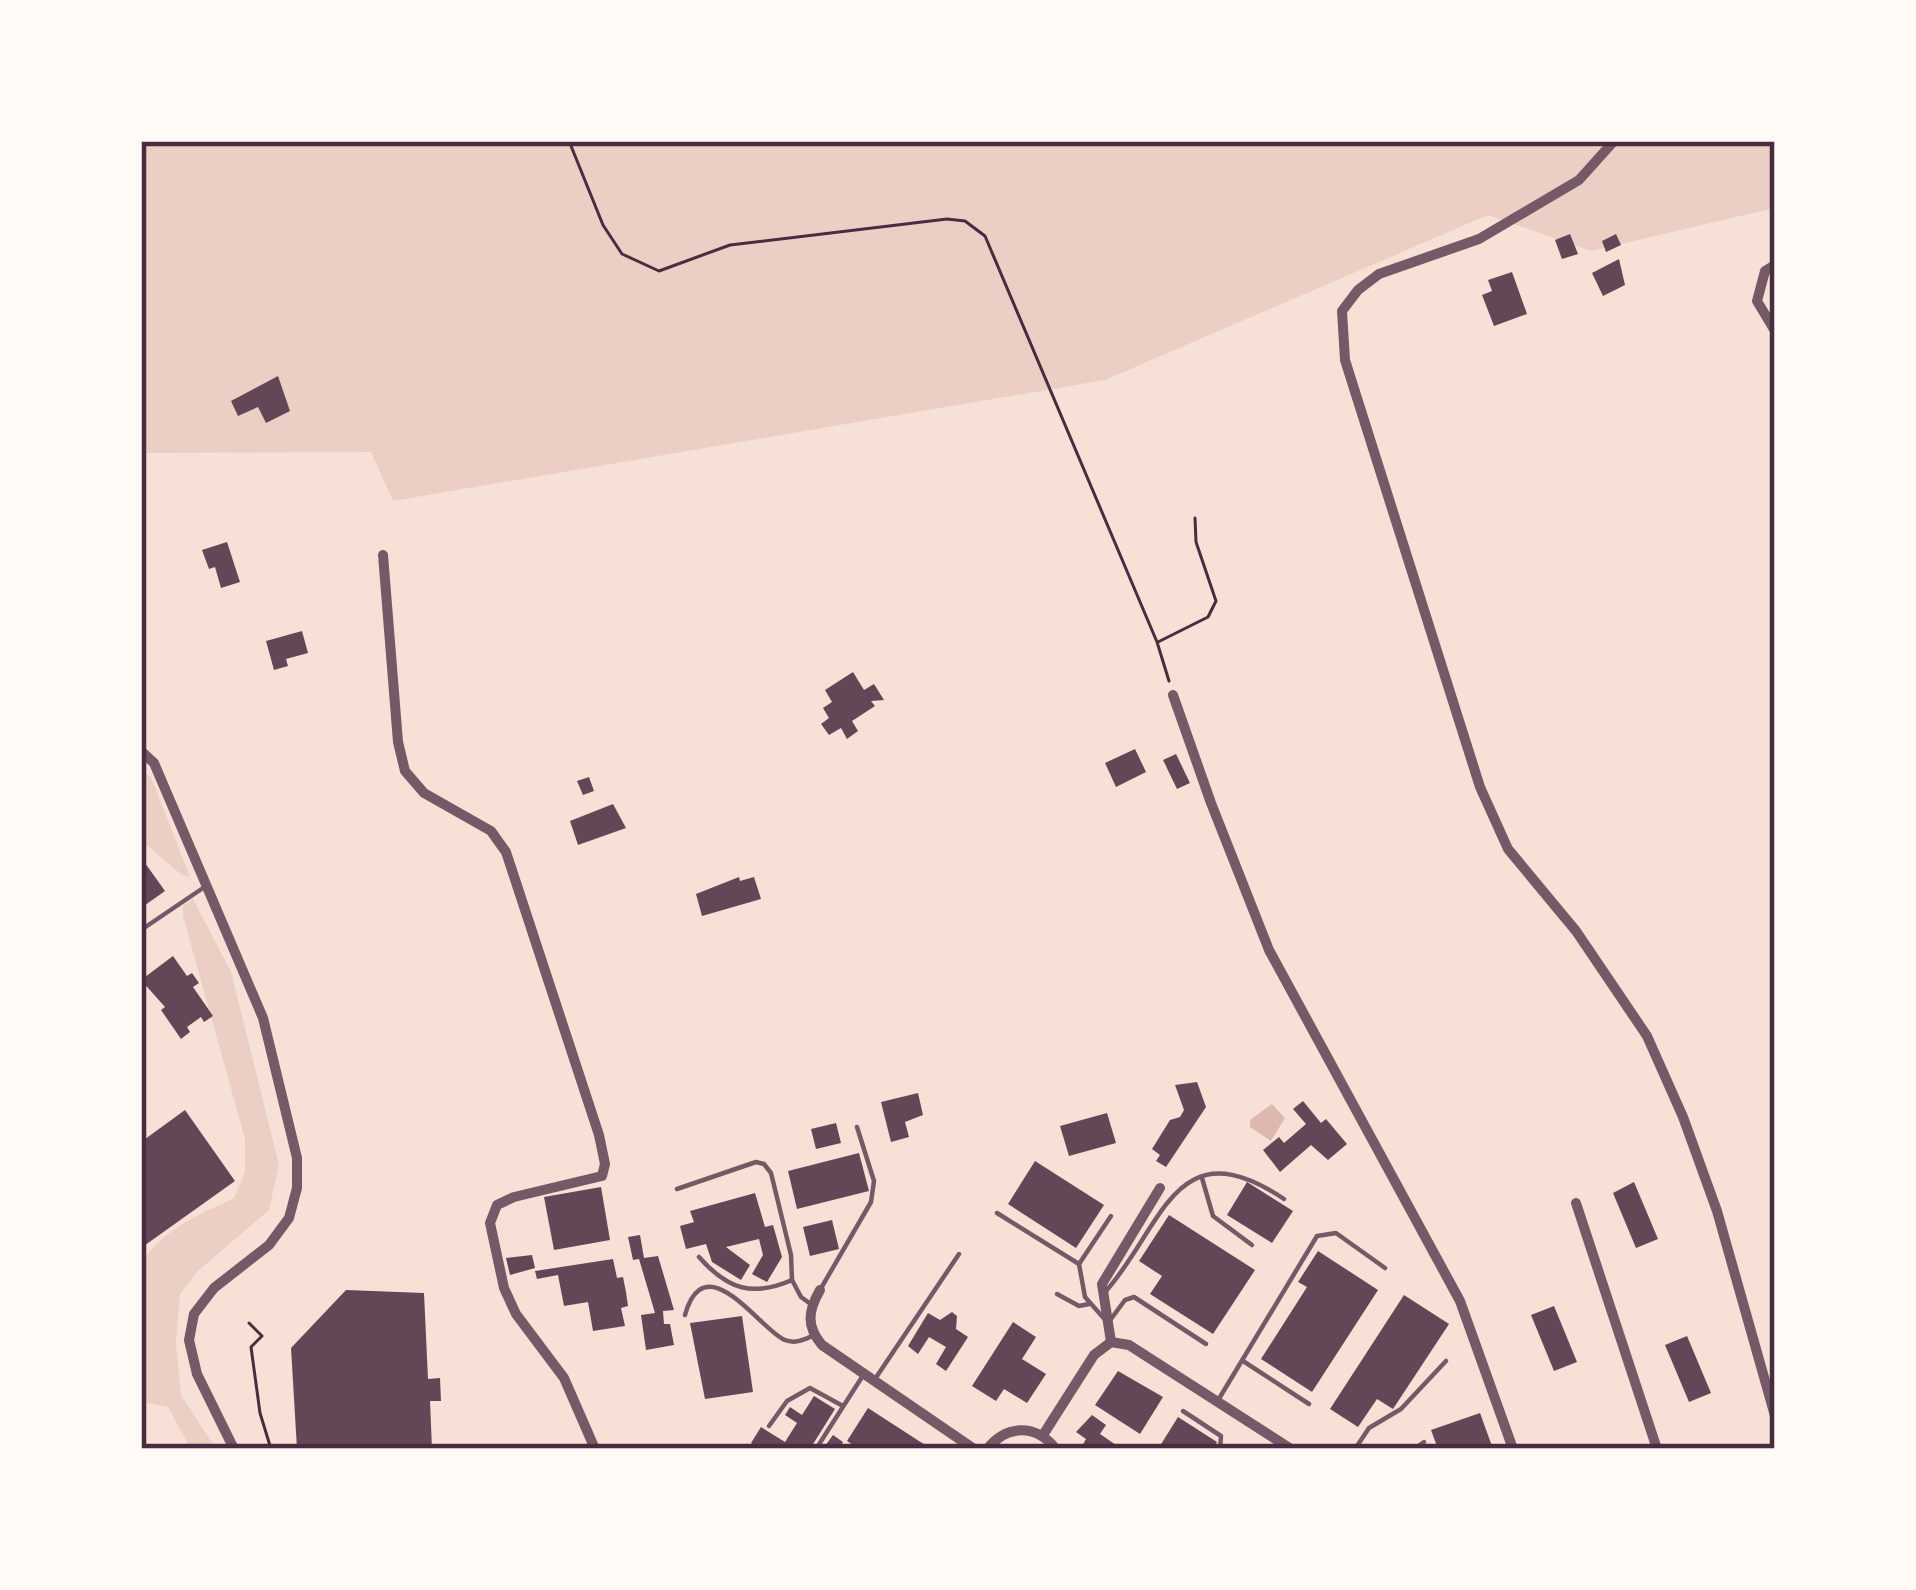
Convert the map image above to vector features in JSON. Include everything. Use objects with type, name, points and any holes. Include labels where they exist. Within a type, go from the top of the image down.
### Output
[{"type":"street","points":[[1614,141],[1579,180],[1478,238],[1379,274],[1358,290],[1342,311],[1345,361],[1480,787],[1508,849],[1576,932],[1647,1036],[1717,1211],[1775,1416]]},
{"type":"street","points":[[1775,265],[1765,271],[1757,301],[1775,331]]},
{"type":"street","points":[[383,555],[398,742],[405,771],[424,793],[490,830],[506,852],[599,1135],[605,1164],[602,1176],[514,1196],[497,1205],[490,1222],[504,1288],[516,1314],[565,1378],[595,1449]]},
{"type":"street","points":[[1174,694],[1269,950],[1460,1301],[1513,1449]]},
{"type":"street","points":[[141,751],[154,763],[263,1018],[297,1158],[297,1188],[289,1218],[269,1245],[214,1288],[194,1314],[189,1340],[197,1374],[234,1449]]},
{"type":"street","points":[[1112,1342],[1102,1295],[1106,1273],[1160,1188]]},
{"type":"street","points":[[1576,1203],[1658,1449]]},
{"type":"street","points":[[820,1290],[809,1322],[814,1335],[974,1449]]},
{"type":"street","points":[[1043,1436],[1094,1355],[1112,1342],[1129,1345],[1291,1449]]},
{"type":"street","points":[[986,1449],[1008,1431],[1032,1430],[1056,1449]]},
{"type":"lane","points":[[141,930],[206,886]]},
{"type":"lane","points":[[820,1290],[871,1202],[874,1181],[857,1127]]},
{"type":"lane","points":[[677,1189],[757,1162],[764,1164],[771,1173],[791,1255],[792,1280],[800,1297],[812,1305]]},
{"type":"lane","points":[[1102,1295],[1169,1197],[1184,1184],[1202,1178],[1247,1176],[1284,1199]]},
{"type":"lane","points":[[1202,1178],[1213,1216],[1252,1245]]},
{"type":"lane","points":[[997,1213],[1079,1264],[1089,1304],[1108,1323],[1125,1300],[1134,1297],[1206,1344]]},
{"type":"lane","points":[[1079,1264],[1111,1216]]},
{"type":"lane","points":[[1152,1222],[1160,1228]]},
{"type":"lane","points":[[1217,1402],[1317,1236],[1336,1233],[1385,1268]]},
{"type":"lane","points":[[816,1449],[843,1406],[959,1254]]},
{"type":"lane","points":[[699,1257],[745,1291],[767,1291],[792,1280]]},
{"type":"lane","points":[[685,1315],[699,1292],[718,1289],[755,1311],[776,1336],[796,1342],[814,1335]]},
{"type":"lane","points":[[1057,1294],[1079,1306],[1089,1304]]},
{"type":"lane","points":[[1243,1361],[1309,1404]]},
{"type":"lane","points":[[1355,1449],[1369,1428],[1401,1408],[1446,1361]]},
{"type":"lane","points":[[769,1426],[787,1401],[810,1388],[843,1406]]},
{"type":"lane","points":[[1183,1411],[1221,1436],[1220,1449]]},
{"type":"lane","points":[[1414,1449],[1424,1442]]},
{"type":"path","points":[[318,141],[331,141]]},
{"type":"path","points":[[568,141],[603,225],[622,254],[659,271],[730,245],[947,219],[965,221],[985,236],[1157,643],[1174,694]]},
{"type":"path","points":[[1157,643],[1208,616],[1216,601],[1196,542],[1196,518]]},
{"type":"path","points":[[249,1323],[262,1336],[251,1347],[260,1413],[271,1449]]},
{"type":"shaded area","points":[[141,141],[1775,141],[1775,208],[1591,251],[1488,215],[1105,380],[393,501],[371,452],[141,453]]},
{"type":"shaded area","points":[[141,771],[151,777],[190,877],[141,840]]},
{"type":"shaded area","points":[[193,899],[231,972],[279,1165],[269,1210],[197,1272],[180,1294],[176,1343],[181,1395],[216,1449],[191,1449],[168,1407],[141,1402],[141,1264],[170,1232],[234,1198],[245,1172],[245,1139],[183,916],[183,906]]},
{"type":"shaded area","points":[[1272,1104],[1285,1118],[1271,1141],[1250,1127],[1250,1120]]},
{"type":"building","points":[[1570,234],[1578,254],[1562,259],[1555,240]]},
{"type":"building","points":[[1616,234],[1621,245],[1606,252],[1602,241]]},
{"type":"building","points":[[1619,259],[1625,285],[1603,296],[1592,273]]},
{"type":"building","points":[[1512,272],[1527,314],[1494,326],[1482,295],[1492,291],[1488,280]]},
{"type":"building","points":[[278,376],[290,411],[266,423],[258,407],[238,416],[231,401]]},
{"type":"building","points":[[227,542],[240,582],[221,588],[215,567],[209,569],[202,550]]},
{"type":"building","points":[[302,631],[308,653],[286,659],[288,666],[274,670],[266,641]]},
{"type":"building","points":[[853,672],[864,690],[874,684],[884,700],[871,701],[875,706],[852,721],[858,731],[847,739],[841,728],[829,735],[821,724],[829,718],[823,708],[832,702],[825,690]]},
{"type":"building","points":[[1135,749],[1146,772],[1116,787],[1105,763]]},
{"type":"building","points":[[1176,754],[1190,783],[1177,789],[1163,760]]},
{"type":"building","points":[[589,777],[594,791],[583,795],[577,781]]},
{"type":"building","points":[[613,804],[626,828],[578,845],[570,821]]},
{"type":"building","points":[[145,863],[165,891],[141,908],[141,866]]},
{"type":"building","points":[[739,877],[740,881],[754,877],[761,899],[702,916],[696,894]]},
{"type":"building","points":[[173,956],[187,976],[192,973],[199,983],[193,987],[213,1016],[204,1022],[201,1017],[187,1027],[190,1032],[181,1039],[161,1010],[165,1007],[141,980]]},
{"type":"building","points":[[1197,1082],[1206,1107],[1166,1167],[1156,1161],[1160,1155],[1152,1149],[1170,1120],[1184,1110],[1175,1085]]},
{"type":"building","points":[[918,1093],[923,1115],[905,1122],[909,1137],[891,1142],[881,1102]]},
{"type":"building","points":[[1303,1101],[1347,1144],[1328,1160],[1311,1145],[1280,1172],[1263,1150],[1279,1137],[1284,1143],[1306,1124],[1293,1109]]},
{"type":"building","points":[[185,1110],[235,1181],[141,1248],[141,1142]]},
{"type":"building","points":[[1107,1113],[1116,1143],[1069,1156],[1060,1126]]},
{"type":"building","points":[[836,1123],[841,1143],[816,1149],[811,1129]]},
{"type":"building","points":[[859,1153],[869,1191],[797,1209],[788,1171]]},
{"type":"building","points":[[1035,1161],[1104,1205],[1076,1248],[1008,1204]]},
{"type":"building","points":[[1247,1182],[1293,1211],[1272,1243],[1227,1215]]},
{"type":"building","points":[[1634,1182],[1658,1239],[1636,1248],[1613,1193]]},
{"type":"building","points":[[601,1187],[610,1240],[554,1250],[544,1197]]},
{"type":"building","points":[[755,1193],[765,1227],[773,1225],[782,1257],[767,1282],[752,1274],[763,1255],[759,1239],[726,1247],[750,1265],[741,1280],[712,1262],[706,1244],[686,1249],[680,1226],[694,1222],[690,1211]]},
{"type":"building","points":[[1169,1215],[1255,1270],[1213,1334],[1150,1294],[1162,1276],[1139,1261]]},
{"type":"building","points":[[832,1220],[839,1249],[810,1256],[803,1227]]},
{"type":"building","points":[[640,1235],[644,1258],[658,1256],[674,1310],[663,1311],[674,1345],[646,1350],[641,1315],[655,1313],[628,1237]]},
{"type":"building","points":[[1318,1251],[1378,1290],[1312,1392],[1261,1359],[1307,1287],[1298,1282]]},
{"type":"building","points":[[532,1255],[535,1268],[510,1275],[506,1258]]},
{"type":"building","points":[[613,1259],[626,1292],[628,1306],[621,1308],[625,1326],[593,1331],[588,1302],[564,1306],[558,1275],[537,1279],[535,1271]]},
{"type":"building","points":[[346,1290],[424,1293],[428,1379],[440,1378],[441,1401],[430,1401],[432,1449],[297,1449],[291,1348]]},
{"type":"building","points":[[1404,1295],[1449,1324],[1393,1409],[1377,1399],[1358,1427],[1330,1409]]},
{"type":"building","points":[[1554,1306],[1577,1362],[1554,1371],[1531,1315]]},
{"type":"building","points":[[952,1312],[957,1316],[956,1329],[968,1337],[946,1371],[936,1364],[946,1347],[929,1337],[918,1354],[908,1346],[928,1313],[940,1320]]},
{"type":"building","points":[[742,1316],[753,1392],[705,1399],[690,1323]]},
{"type":"building","points":[[1013,1322],[1036,1337],[1022,1359],[1046,1374],[1027,1403],[1004,1389],[996,1401],[972,1386]]},
{"type":"building","points":[[1687,1336],[1711,1393],[1689,1402],[1665,1345]]},
{"type":"building","points":[[1118,1371],[1163,1397],[1140,1434],[1095,1405]]},
{"type":"building","points":[[814,1396],[835,1409],[810,1449],[760,1449],[751,1443],[761,1427],[785,1442],[797,1423],[785,1415],[790,1407],[802,1415]]},
{"type":"building","points":[[868,1408],[932,1449],[859,1449],[847,1441]]},
{"type":"building","points":[[1480,1413],[1493,1449],[1438,1449],[1431,1430]]},
{"type":"building","points":[[1092,1415],[1106,1425],[1100,1434],[1122,1449],[1082,1446],[1086,1439],[1076,1432]]},
{"type":"building","points":[[1178,1417],[1217,1442],[1213,1449],[1158,1449]]},
{"type":"building","points":[[833,1435],[843,1442],[839,1449],[825,1446]]}]
